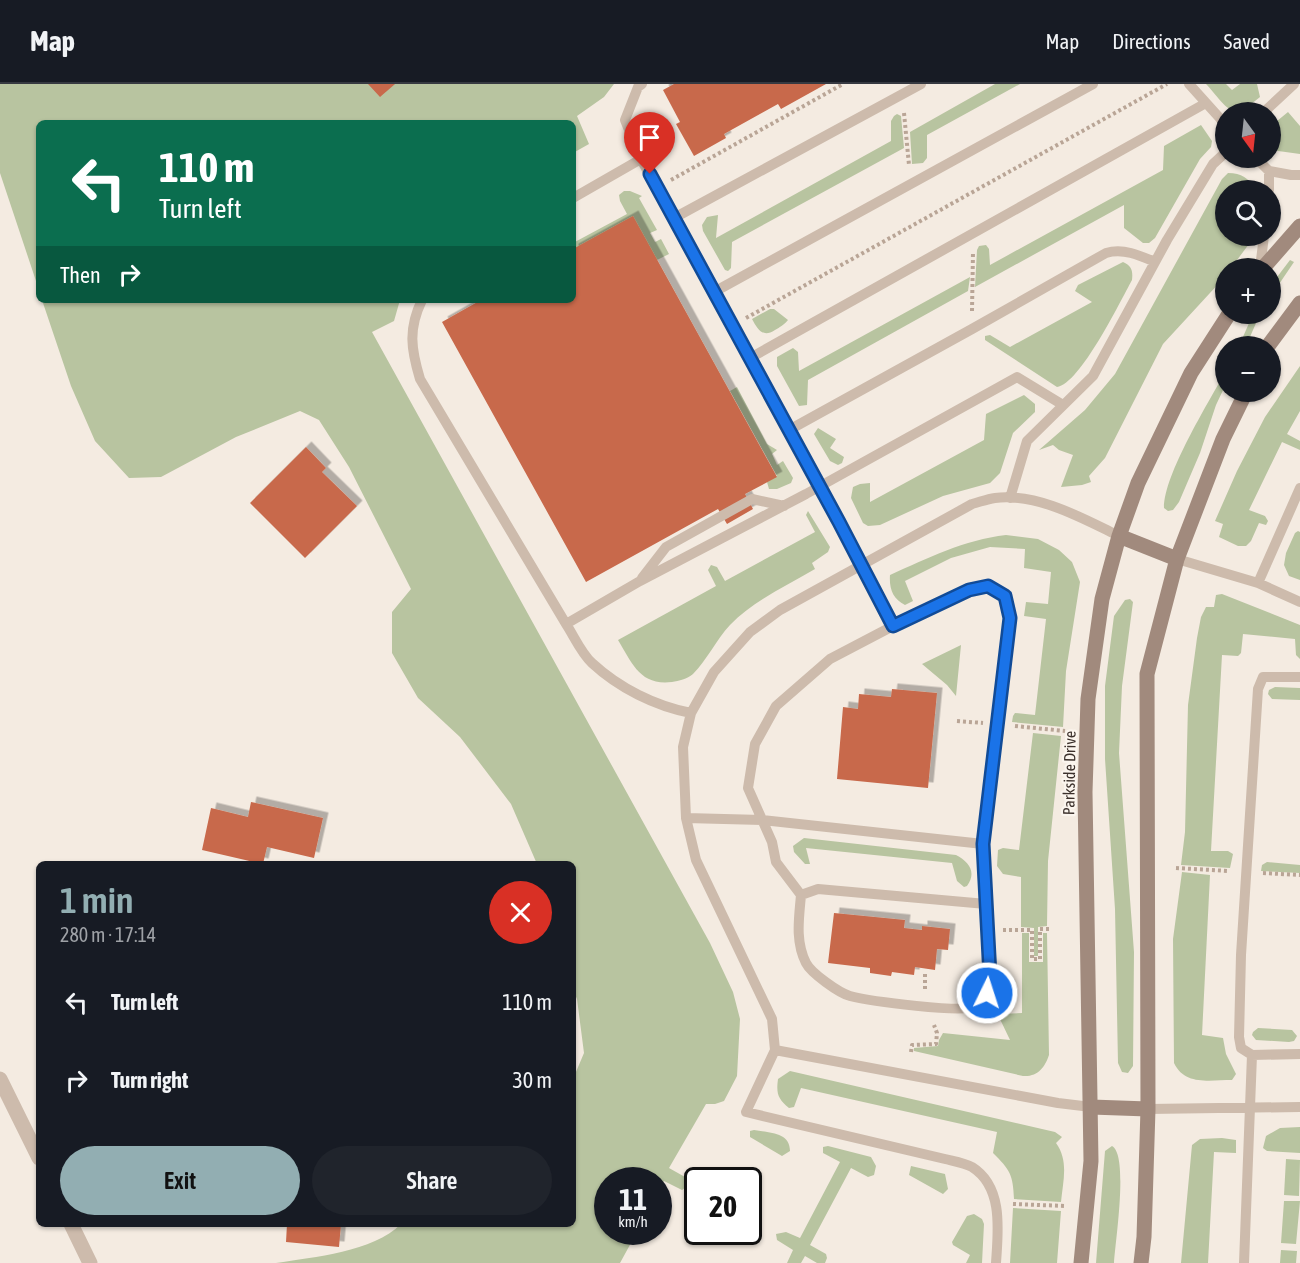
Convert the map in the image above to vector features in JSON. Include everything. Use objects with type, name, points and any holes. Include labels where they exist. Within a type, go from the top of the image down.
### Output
[{"type":"street","points":[[1270,258],[1300,226]]},
{"type":"street","points":[[1275,336],[1300,303]]},
{"type":"street","name":"Parkside Drive","points":[[1081,1263],[1091,1161],[1085,802],[1088,699],[1102,599],[1119,536],[1138,483],[1191,373],[1223,324]]},
{"type":"street","points":[[1141,1263],[1144,1237],[1148,1109],[1147,674],[1177,559],[1223,439],[1241,402]]},
{"type":"street","points":[[1119,536],[1177,559]]},
{"type":"street","points":[[0,1079],[36,1152]]},
{"type":"street","points":[[1091,1107],[1148,1109]]},
{"type":"street","points":[[72,1227],[90,1263]]},
{"type":"lane","points":[[642,84],[638,87],[625,120],[642,159],[893,626]]},
{"type":"lane","points":[[674,218],[921,84]]},
{"type":"lane","points":[[714,292],[1093,84]]},
{"type":"lane","points":[[1189,84],[1215,113]]},
{"type":"lane","points":[[1274,84],[1282,93]]},
{"type":"lane","points":[[1273,102],[1294,84]]},
{"type":"lane","points":[[750,358],[1206,103]]},
{"type":"lane","points":[[576,196],[642,159]]},
{"type":"lane","points":[[1010,498],[1027,441],[1093,376],[1155,262],[1215,163]]},
{"type":"lane","points":[[1266,168],[1269,171],[1291,176],[1300,175]]},
{"type":"lane","points":[[1269,171],[1269,180]]},
{"type":"lane","points":[[789,430],[1106,253],[1122,251],[1155,262]]},
{"type":"lane","points":[[421,303],[412,324],[413,354],[420,379],[590,662],[626,689],[671,709],[691,713]]},
{"type":"lane","points":[[566,624],[640,581],[820,487],[1017,377],[1063,405]]},
{"type":"lane","points":[[1258,583],[1300,488]]},
{"type":"lane","points":[[996,1263],[998,1221],[996,1203],[987,1182],[972,1167],[746,1112],[775,1050],[772,1019],[696,860],[686,818],[683,747],[691,713],[714,672],[750,632],[780,610],[972,504],[995,498],[1010,498],[1047,504],[1119,536]]},
{"type":"lane","points":[[640,581],[666,547],[752,499],[784,506]]},
{"type":"lane","points":[[1177,559],[1258,583],[1300,602]]},
{"type":"lane","points":[[988,586],[1005,596],[1010,618],[983,844],[990,976],[987,993],[979,1005],[948,1010],[848,996],[824,981],[807,964],[797,937],[801,895],[776,862],[772,842],[762,820],[748,788],[755,744],[776,706],[830,659],[893,626],[969,590],[988,586]]},
{"type":"lane","points":[[1300,677],[1263,677],[1258,688],[1241,955],[1239,1037],[1241,1048],[1252,1055],[1300,1054]]},
{"type":"lane","points":[[686,818],[762,820],[983,844]]},
{"type":"lane","points":[[801,895],[818,889],[986,904]]},
{"type":"lane","points":[[775,1050],[1058,1104],[1091,1107]]},
{"type":"lane","points":[[1244,1263],[1252,1055]]},
{"type":"lane","points":[[1148,1109],[1300,1107]]},
{"type":"path","points":[[658,188],[843,84]]},
{"type":"path","points":[[732,326],[1167,84]]},
{"type":"path","points":[[902,94],[910,184]]},
{"type":"path","points":[[972,329],[973,233]]},
{"type":"path","points":[[987,927],[1001,930],[1032,930],[1032,959],[1040,959],[1040,929],[1052,929]]},
{"type":"path","points":[[996,1203],[1066,1206]]},
{"type":"green space","points":[[0,84],[614,84],[604,97],[577,116],[589,144],[576,151],[576,120],[36,120],[36,281],[0,173]]},
{"type":"green space","points":[[995,84],[1020,84],[927,135],[927,158],[923,163],[912,164],[910,132]]},
{"type":"green space","points":[[1206,84],[1226,84],[1232,90],[1240,84],[1257,84],[1260,97],[1254,102],[1222,102]]},
{"type":"green space","points":[[1288,112],[1300,126],[1300,154],[1281,151],[1281,118]]},
{"type":"green space","points":[[897,114],[901,116],[904,148],[732,242],[731,268],[728,271],[725,270],[703,231],[702,225],[707,217],[718,215],[716,238],[891,141],[891,121]]},
{"type":"green space","points":[[1201,125],[1212,141],[1211,147],[1200,159],[1155,238],[1149,243],[1143,243],[1124,228],[1124,205],[975,287],[979,246],[986,245],[989,249],[990,265],[1163,170],[1164,146]]},
{"type":"green space","points":[[1228,173],[1237,174],[1248,180],[1221,180]]},
{"type":"green space","points":[[624,191],[630,191],[642,196],[639,198],[657,230],[650,233],[655,242],[661,239],[669,254],[657,260],[576,249],[576,241],[627,214],[619,195]]},
{"type":"green space","points":[[1215,192],[1215,246],[1248,246],[1238,258],[1215,258],[1215,288],[1163,344],[1105,458],[1089,476],[1091,482],[1061,487],[1073,455],[1053,445],[1039,450],[1085,410],[1115,374]]},
{"type":"green space","points":[[1290,260],[1294,262],[1281,281],[1281,272]]},
{"type":"green space","points":[[1123,262],[1131,269],[1132,280],[1088,358],[1066,382],[1057,387],[985,340],[985,336],[990,335],[1010,347],[1092,302],[1075,291],[1078,285]]},
{"type":"green space","points":[[970,277],[968,291],[808,380],[807,405],[799,406],[777,366],[777,357],[793,348],[798,352],[799,371]]},
{"type":"green space","points":[[43,303],[399,303],[394,321],[372,332],[710,943],[733,992],[740,1019],[737,1076],[724,1101],[706,1104],[670,1167],[594,1167],[594,1245],[630,1245],[620,1263],[276,1263],[359,1247],[375,1241],[397,1227],[576,1227],[576,1072],[584,1053],[576,997],[576,861],[536,861],[511,804],[460,737],[418,698],[392,653],[392,612],[411,589],[349,467],[319,420],[300,411],[236,437],[161,477],[129,478],[95,441],[71,386]]},
{"type":"green space","points":[[774,309],[788,320],[771,332],[764,333],[752,319]]},
{"type":"green space","points":[[1249,324],[1256,324],[1250,336],[1243,336]]},
{"type":"green space","points":[[1300,366],[1300,411],[1287,434],[1300,441],[1300,450],[1282,442],[1249,510],[1265,516],[1268,521],[1266,525],[1259,523],[1251,541],[1246,546],[1238,546],[1219,537],[1223,524],[1215,521],[1237,471],[1265,417],[1275,402],[1281,402],[1281,394]]},
{"type":"green space","points":[[737,387],[767,444],[777,450],[772,454],[777,465],[783,461],[793,478],[791,483],[777,489],[769,489],[767,482],[777,476],[730,391]]},
{"type":"green space","points":[[1215,390],[1215,402],[1217,402],[1200,453],[1179,502],[1173,510],[1168,511],[1164,508],[1166,494],[1188,439]]},
{"type":"green space","points":[[1024,395],[1035,404],[1035,412],[1013,433],[1000,473],[990,483],[943,496],[880,525],[868,526],[863,523],[851,498],[853,487],[870,483],[870,502],[984,440],[986,414]]},
{"type":"green space","points":[[818,428],[836,439],[830,448],[844,457],[842,463],[838,465],[830,461],[814,434]]},
{"type":"green space","points":[[808,511],[830,547],[828,552],[812,563],[815,569],[770,594],[739,616],[693,674],[688,677],[675,682],[661,682],[645,677],[638,671],[618,640],[716,586],[708,570],[711,565],[717,567],[725,581],[815,532],[806,515]]},
{"type":"green space","points":[[1298,531],[1300,532],[1300,580],[1289,576],[1284,565],[1286,553]]},
{"type":"green space","points":[[1006,535],[1038,539],[1059,550],[1072,562],[1080,582],[1066,671],[1063,727],[1012,722],[1015,713],[1035,715],[1046,619],[1024,616],[1026,602],[1048,604],[1051,572],[1024,568],[1025,549],[990,547],[951,558],[905,581],[913,601],[905,605],[897,600],[891,589],[890,575],[961,545]]},
{"type":"green space","points":[[1222,594],[1300,625],[1300,659],[1296,655],[1295,639],[1243,634],[1241,653],[1238,656],[1222,655],[1211,851],[1228,851],[1233,854],[1230,868],[1181,865],[1185,832],[1188,705],[1197,638],[1201,617],[1206,607],[1214,607],[1216,595]]},
{"type":"green space","points":[[1130,599],[1133,602],[1122,686],[1119,753],[1134,952],[1133,1066],[1128,1073],[1122,1072],[1118,1063],[1115,909],[1105,759],[1105,686],[1114,616],[1125,600]]},
{"type":"green space","points":[[961,645],[956,696],[947,685],[922,664]]},
{"type":"green space","points":[[1275,687],[1300,688],[1300,700],[1272,699],[1268,694],[1269,690]]},
{"type":"green space","points":[[1033,733],[1061,736],[1048,861],[1047,926],[1038,927],[1038,956],[1034,956],[1034,928],[1021,927],[1021,877],[1003,874],[997,866],[998,850],[1003,848],[1019,850]]},
{"type":"green space","points":[[804,838],[956,855],[968,864],[971,872],[970,881],[964,887],[957,881],[952,863],[806,848],[810,864],[805,864],[794,852],[793,846]]},
{"type":"green space","points":[[1267,862],[1300,865],[1300,873],[1261,871],[1262,865]]},
{"type":"green space","points":[[1182,872],[1210,875],[1202,1035],[1223,1038],[1226,1054],[1236,1074],[1232,1080],[1207,1081],[1191,1078],[1179,1070],[1174,1063],[1173,939]]},
{"type":"green space","points":[[1022,933],[1029,933],[1029,962],[1043,962],[1043,933],[1047,933],[1049,1055],[1040,1070],[1033,1075],[1023,1076],[914,1051],[914,1048],[938,1046],[943,1033],[1010,1040],[999,1017],[1001,1014],[1022,1013]]},
{"type":"green space","points":[[1258,1028],[1292,1030],[1297,1036],[1294,1041],[1289,1042],[1256,1040],[1252,1035]]},
{"type":"green space","points":[[790,1071],[1055,1132],[1062,1137],[1056,1143],[1064,1164],[1061,1202],[1014,1199],[1010,1173],[993,1153],[997,1132],[801,1088],[794,1107],[789,1108],[779,1096],[777,1084],[778,1079]]},
{"type":"green space","points":[[1300,1127],[1300,1153],[1267,1151],[1263,1148],[1266,1136],[1280,1128]]},
{"type":"green space","points":[[750,1131],[778,1134],[787,1140],[790,1151],[782,1156],[750,1137]]},
{"type":"green space","points":[[1200,1139],[1236,1140],[1236,1153],[1214,1152],[1208,1263],[1181,1263],[1192,1145]]},
{"type":"green space","points":[[828,1146],[871,1157],[876,1166],[874,1175],[868,1177],[851,1168],[810,1245],[826,1254],[825,1263],[817,1263],[805,1256],[801,1263],[787,1263],[793,1250],[777,1240],[776,1234],[786,1232],[800,1238],[840,1162],[823,1153],[823,1147]]},
{"type":"green space","points":[[1112,1146],[1117,1153],[1120,1165],[1114,1263],[1096,1263],[1105,1151]]},
{"type":"green space","points":[[1286,1159],[1300,1160],[1299,1196],[1284,1195]]},
{"type":"green space","points":[[911,1166],[945,1174],[948,1189],[943,1194],[909,1175]]},
{"type":"green space","points":[[672,1170],[684,1176],[682,1190],[672,1185]]},
{"type":"green space","points":[[1284,1201],[1300,1201],[1296,1244],[1281,1243]]},
{"type":"green space","points":[[1013,1208],[1061,1211],[1057,1263],[1010,1263]]},
{"type":"green space","points":[[974,1214],[982,1219],[984,1224],[982,1263],[966,1263],[970,1255],[953,1245],[952,1242],[967,1216]]},
{"type":"green space","points":[[1281,1250],[1297,1251],[1296,1263],[1280,1263]]},
{"type":"building","points":[[368,84],[395,84],[380,97]]},
{"type":"building","points":[[674,84],[826,84],[781,109],[778,104],[724,134],[726,138],[694,156],[676,124],[680,122],[663,90]]},
{"type":"building","points":[[633,216],[777,477],[745,494],[753,509],[727,524],[718,509],[586,582],[442,322],[476,303],[576,303],[576,247]]},
{"type":"building","points":[[306,447],[326,468],[322,472],[357,506],[305,558],[250,503]]},
{"type":"building","points":[[892,689],[937,693],[928,788],[837,779],[843,707],[858,709],[859,694],[891,697]]},
{"type":"building","points":[[251,802],[323,818],[314,858],[267,847],[264,861],[250,861],[202,850],[211,808],[248,817]]},
{"type":"building","points":[[834,913],[905,920],[904,928],[922,930],[922,926],[950,929],[948,950],[937,949],[935,970],[915,967],[914,975],[892,972],[891,976],[870,973],[870,968],[828,963]]},
{"type":"building","points":[[287,1227],[341,1227],[339,1247],[286,1242]]},
{"type":"route","points":[[650,174],[893,626],[969,590],[988,586],[1005,596],[1010,618],[983,844],[990,976],[987,993]]}]
